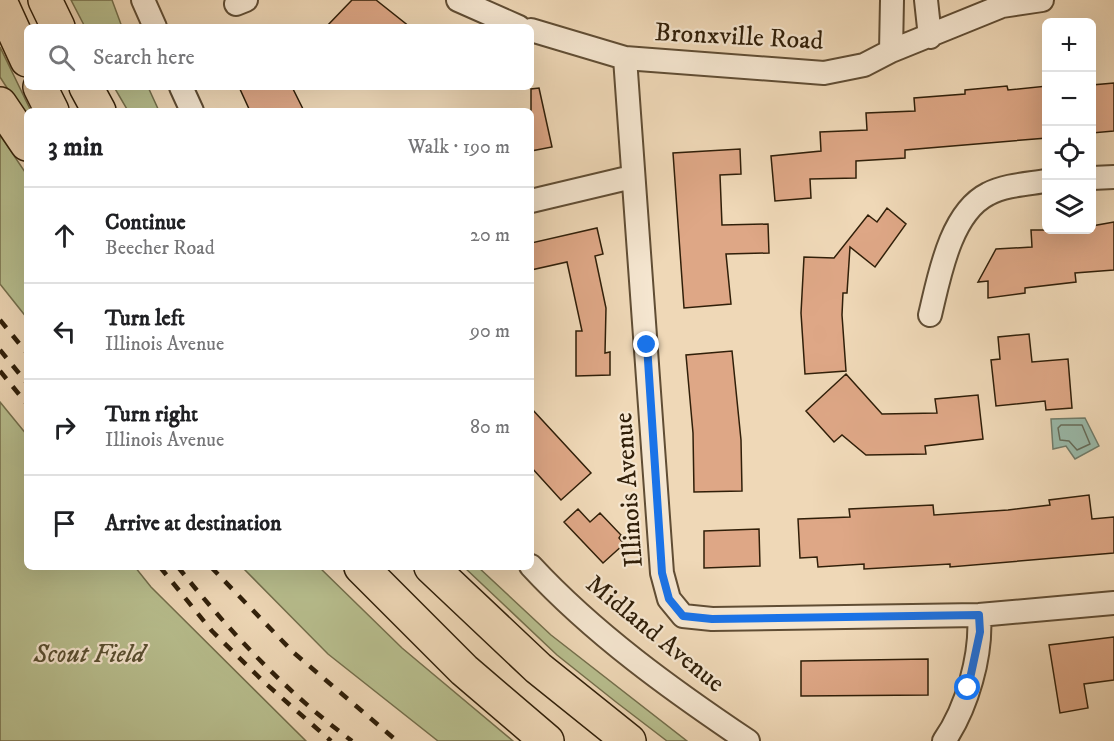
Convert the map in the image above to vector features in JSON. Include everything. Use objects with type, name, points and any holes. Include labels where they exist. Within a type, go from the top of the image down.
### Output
[{"type":"highway","points":[[45,0],[57,24]]},
{"type":"highway","points":[[0,1],[24,53]]},
{"type":"highway","points":[[42,90],[50,108]]},
{"type":"highway","points":[[88,90],[98,108]]},
{"type":"highway","points":[[0,104],[24,140]]},
{"type":"highway","points":[[364,570],[464,670],[547,741]]},
{"type":"highway","points":[[434,570],[530,661],[629,741]]},
{"type":"street","points":[[143,0],[154,24]]},
{"type":"street","points":[[458,0],[512,24]]},
{"type":"street","points":[[891,51],[892,0]]},
{"type":"street","points":[[926,0],[930,37]]},
{"type":"street","name":"Bronxville Road","points":[[534,31],[625,58],[824,73],[864,65],[891,51],[1002,6],[1042,0]]},
{"type":"street","name":"Illinois Avenue","points":[[625,58],[662,573],[669,599],[683,616],[712,619],[979,615],[1114,603]]},
{"type":"street","points":[[182,90],[191,108]]},
{"type":"street","points":[[534,200],[632,177]]},
{"type":"street","points":[[1096,178],[1114,177]]},
{"type":"street","points":[[930,315],[945,256],[968,213],[990,193],[1042,182]]},
{"type":"street","name":"Midland Avenue","points":[[534,569],[598,629],[709,715],[748,741]]},
{"type":"street","points":[[944,741],[968,688],[980,632],[979,615]]},
{"type":"green space","points":[[71,0],[112,0],[121,24],[83,24]]},
{"type":"green space","points":[[0,47],[30,108],[24,108],[24,114],[0,77]]},
{"type":"green space","points":[[116,90],[149,90],[158,108],[126,108]]},
{"type":"green space","points":[[0,135],[24,171],[24,314],[0,284]]},
{"type":"green space","name":"Scout Field","points":[[0,402],[24,431],[24,570],[137,570],[151,587],[306,741],[0,741]]},
{"type":"green space","points":[[245,570],[322,570],[402,648],[513,741],[438,741],[328,654]]},
{"type":"green space","points":[[467,570],[481,570],[551,635],[687,741],[667,741],[557,655]]},
{"type":"water","points":[[1085,418],[1099,446],[1075,459],[1066,446],[1053,449],[1051,419]]},
{"type":"building","points":[[352,0],[376,0],[406,24],[329,24]]},
{"type":"building","points":[[1114,83],[1114,131],[1096,133],[1096,85]]},
{"type":"building","points":[[1007,86],[1008,90],[1042,87],[1042,138],[905,150],[905,158],[856,161],[856,178],[810,179],[811,198],[775,201],[771,156],[821,151],[820,132],[867,130],[866,113],[915,111],[914,98],[965,94],[965,90]]},
{"type":"building","points":[[539,88],[552,147],[534,150],[534,108],[531,108],[531,90]]},
{"type":"building","points":[[240,90],[294,90],[302,108],[249,108]]},
{"type":"building","points":[[740,149],[741,174],[720,175],[722,225],[768,224],[769,253],[726,254],[731,304],[684,308],[673,153]]},
{"type":"building","points":[[887,208],[906,224],[875,267],[850,247],[847,293],[843,293],[842,315],[846,371],[805,374],[801,313],[804,257],[834,258],[868,215],[877,222]]},
{"type":"building","points":[[1114,222],[1114,270],[1075,273],[1076,282],[1025,288],[1025,293],[988,298],[988,281],[978,282],[996,249],[1032,247],[1031,230],[1042,230],[1042,234],[1096,234],[1096,225]]},
{"type":"building","points":[[597,228],[603,254],[595,256],[606,308],[605,353],[610,352],[610,375],[576,376],[576,331],[582,331],[567,262],[534,269],[534,242]]},
{"type":"building","points":[[1029,334],[1032,362],[1068,359],[1072,408],[1046,410],[1045,401],[996,406],[991,360],[1000,359],[998,337]]},
{"type":"building","points":[[732,351],[741,440],[742,491],[694,492],[693,433],[686,355]]},
{"type":"building","points":[[846,374],[882,414],[937,413],[935,399],[978,395],[983,439],[925,446],[926,454],[866,455],[842,435],[834,442],[806,411]]},
{"type":"building","points":[[534,411],[591,473],[561,500],[534,470]]},
{"type":"building","points":[[1089,495],[1092,519],[1114,517],[1114,553],[950,567],[950,564],[864,569],[864,564],[818,567],[817,557],[800,558],[798,519],[850,517],[849,509],[933,505],[934,515],[1008,510],[1050,505],[1049,500]]},
{"type":"building","points":[[578,509],[590,522],[600,513],[621,535],[619,538],[624,544],[603,563],[564,522]]},
{"type":"building","points":[[759,529],[760,566],[704,568],[704,531]]},
{"type":"building","points":[[1114,637],[1114,680],[1084,684],[1088,708],[1060,713],[1049,645]]},
{"type":"building","points":[[928,659],[928,695],[801,696],[801,661]]},
{"type":"railway","points":[[0,320],[24,349]]},
{"type":"railway","points":[[0,350],[24,379]]},
{"type":"railway","points":[[0,371],[24,400]]},
{"type":"railway","points":[[162,570],[212,631],[265,683],[331,741]]},
{"type":"railway","points":[[180,570],[259,660],[304,702],[352,741]]},
{"type":"railway","points":[[214,570],[294,653],[397,741]]},
{"type":"route","points":[[647,345],[662,573],[669,599],[683,616],[712,619],[979,615],[980,632],[968,688]]}]
